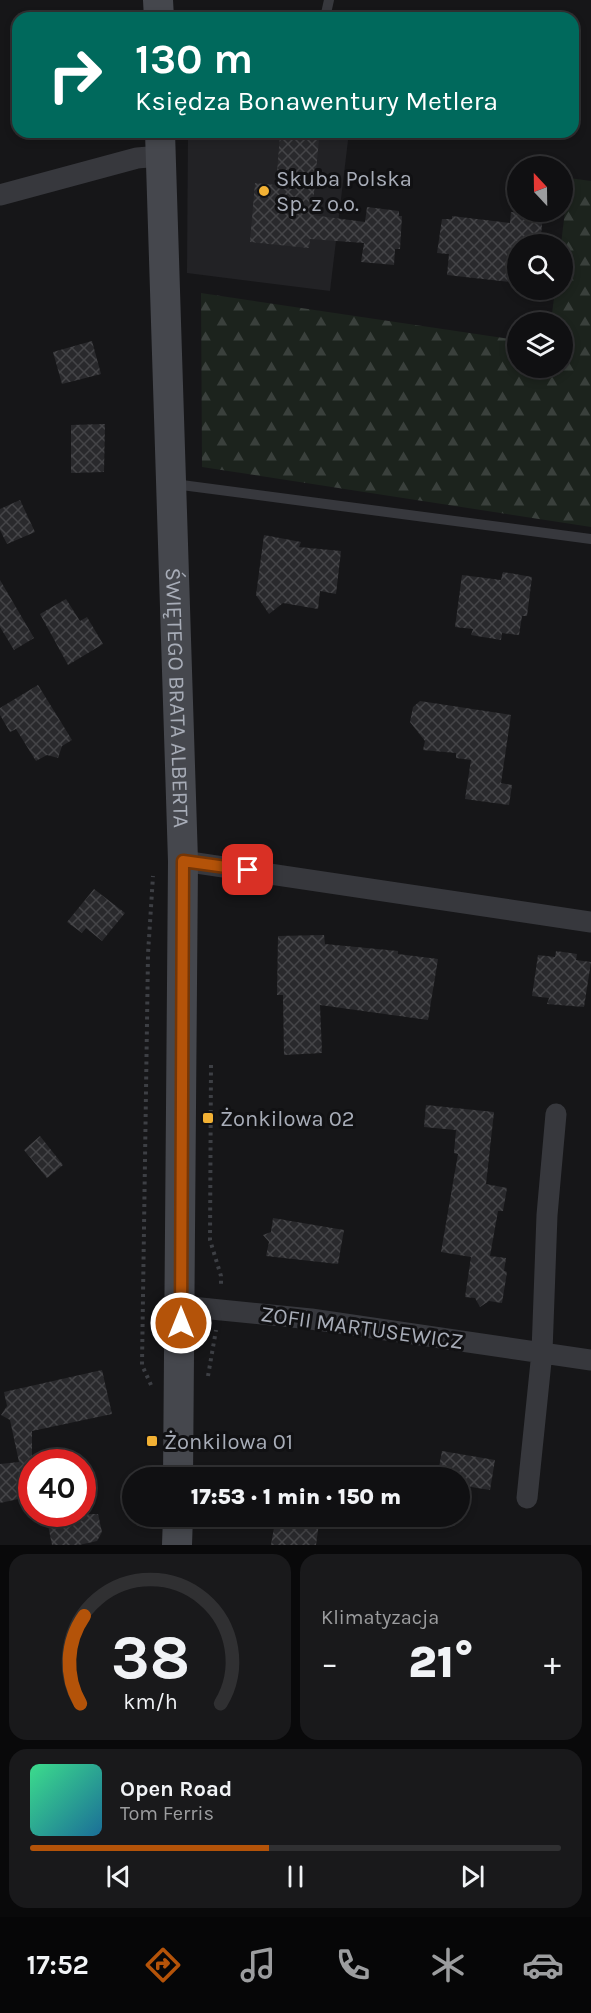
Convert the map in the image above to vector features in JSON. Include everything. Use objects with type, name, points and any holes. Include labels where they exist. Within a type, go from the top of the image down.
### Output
[{"type":"street","points":[[0,195],[137,158],[160,144]]},
{"type":"street","name":"ŚWIĘTEGO BRATA ALBERTA","points":[[160,144],[183,861],[178,1467]]},
{"type":"street","points":[[183,861],[591,922]]},
{"type":"street","points":[[527,1498],[542,1352],[547,1215],[556,1114]]},
{"type":"street","name":"ZOFII MARTUSEWICZ","points":[[181,1306],[311,1319],[591,1360]]},
{"type":"street","points":[[177,1545],[178,1527]]},
{"type":"lane","points":[[171,484],[591,539]]},
{"type":"path","points":[[154,872],[148,954],[142,1365],[154,1390]]},
{"type":"shaded area","points":[[188,138],[348,138],[330,291],[187,273]]},
{"type":"green space","points":[[573,179],[591,181],[591,527],[202,467],[201,293],[507,339],[507,378],[573,378],[573,312],[552,312],[554,300],[573,300],[573,234],[562,234],[564,222],[573,222]]},
{"type":"building","points":[[280,138],[319,139],[312,215],[365,222],[367,207],[399,211],[399,216],[402,216],[400,249],[395,249],[394,265],[361,262],[364,243],[310,239],[309,248],[250,242],[255,183],[276,185]]},
{"type":"building","points":[[452,216],[510,223],[542,222],[541,234],[507,234],[507,282],[447,275],[449,254],[437,253],[442,219],[452,219]]},
{"type":"building","points":[[92,341],[101,374],[62,384],[53,352]]},
{"type":"building","points":[[105,424],[104,472],[71,473],[71,425]]},
{"type":"building","points":[[20,500],[35,532],[7,544],[0,530],[0,509]]},
{"type":"building","points":[[264,535],[301,542],[299,547],[341,551],[336,594],[320,591],[318,609],[283,603],[269,614],[256,595]]},
{"type":"building","points":[[503,572],[532,577],[527,616],[522,616],[519,635],[502,633],[501,640],[471,635],[473,629],[455,627],[462,575],[501,580]]},
{"type":"building","points":[[0,580],[34,638],[14,650],[0,627]]},
{"type":"building","points":[[66,599],[80,621],[87,617],[103,644],[68,665],[40,614]]},
{"type":"building","points":[[38,685],[72,740],[62,746],[58,758],[47,755],[36,761],[16,729],[10,732],[0,715],[0,708]]},
{"type":"building","points":[[420,701],[511,715],[501,783],[512,785],[509,805],[465,799],[471,760],[456,758],[456,753],[423,750],[425,741],[410,722],[413,707]]},
{"type":"building","points":[[94,889],[125,913],[102,941],[86,928],[82,933],[67,922]]},
{"type":"building","points":[[324,935],[325,944],[398,951],[398,954],[438,959],[428,1020],[320,1005],[322,1053],[284,1055],[283,995],[277,995],[278,936]]},
{"type":"building","points":[[556,951],[577,954],[576,960],[591,962],[584,1007],[547,1004],[549,998],[532,996],[538,955],[555,957]]},
{"type":"building","points":[[426,1105],[494,1112],[486,1184],[507,1188],[503,1211],[498,1211],[490,1256],[506,1258],[504,1271],[507,1272],[502,1303],[489,1301],[480,1307],[475,1298],[465,1297],[471,1257],[441,1252],[458,1154],[454,1153],[456,1130],[424,1127]]},
{"type":"building","points":[[40,1136],[63,1165],[47,1178],[24,1150]]},
{"type":"building","points":[[273,1218],[344,1230],[338,1264],[266,1256],[269,1242],[263,1235],[271,1232]]},
{"type":"building","points":[[102,1370],[112,1414],[32,1431],[32,1449],[18,1449],[18,1457],[10,1420],[1,1415],[7,1406],[4,1392]]},
{"type":"building","points":[[442,1451],[495,1460],[490,1490],[470,1487],[470,1467],[439,1467]]},
{"type":"building","points":[[18,1462],[18,1499],[0,1503],[0,1464]]},
{"type":"building","points":[[96,1514],[98,1514],[102,1532],[97,1541],[79,1545],[52,1545],[48,1527],[96,1527]]},
{"type":"building","points":[[274,1527],[318,1527],[316,1545],[271,1545]]},
{"type":"place","name":"Skuba Polska Sp. z o.o.","points":[[264,191]]},
{"type":"place","name":"Żonkilowa 02","points":[[208,1118]]},
{"type":"place","name":"Żonkilowa 01","points":[[152,1441]]},
{"type":"route","points":[[181,1323],[183,861],[248,870]]}]
